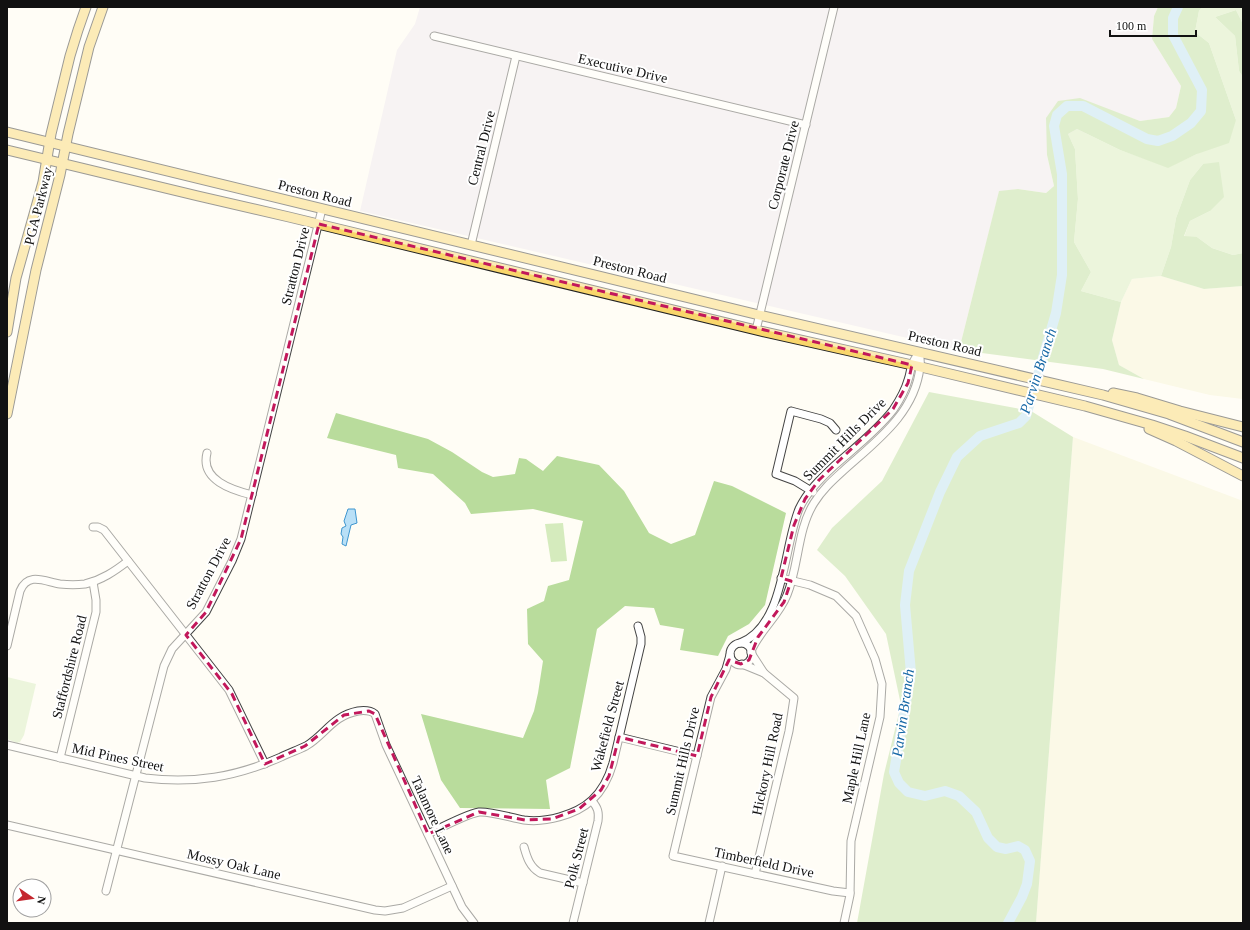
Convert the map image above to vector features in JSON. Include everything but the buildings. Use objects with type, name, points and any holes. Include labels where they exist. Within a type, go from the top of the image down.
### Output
[{"type":"main road","name":"PGA Parkway","points":[[7,332],[16,278],[36,208],[74,43],[86,7]]},
{"type":"main road","name":"PGA Parkway","points":[[7,414],[36,270],[51,216],[68,134],[99,8]]},
{"type":"main road","name":"Preston Road","points":[[7,132],[760,315],[1080,389],[1169,414],[1243,442]]},
{"type":"main road","name":"Preston Road","points":[[7,150],[458,257],[756,330],[1045,396],[1152,425],[1243,458]]},
{"type":"main road","points":[[458,257],[468,252],[470,245]]},
{"type":"main road","points":[[567,284],[570,269]]},
{"type":"main road","points":[[1080,389],[1124,395],[1243,427]]},
{"type":"main road","points":[[1085,406],[1131,421],[1150,429],[1243,476]]},
{"type":"street","name":"Corporate Drive","points":[[756,330],[834,7]]},
{"type":"street","name":"Executive Drive","points":[[434,36],[806,125]]},
{"type":"street","name":"Central Drive","points":[[470,245],[516,56]]},
{"type":"street","name":"Stratton Drive","points":[[106,891],[164,666],[172,649],[206,612],[234,558],[241,539],[322,209]]},
{"type":"street","name":"Summit Hills Drive","points":[[751,652],[758,637],[777,614],[784,602],[789,590],[805,522],[818,496],[899,418],[911,400],[919,352]]},
{"type":"street","name":"Summit Hills Drive","points":[[740,643],[751,637],[765,621],[775,601],[794,525],[803,502],[819,480],[882,422],[893,409],[916,366]]},
{"type":"street","points":[[818,496],[811,490],[795,481],[776,474],[791,411],[822,419],[830,423],[836,430]]},
{"type":"street","points":[[207,453],[205,464],[207,470],[213,476],[231,488],[252,495]]},
{"type":"street","points":[[93,527],[98,527],[104,530],[232,694],[265,764]]},
{"type":"street","points":[[7,646],[20,591],[24,584],[28,581],[37,579],[60,584],[74,585],[93,582],[111,573],[128,561]]},
{"type":"street","name":"Maple Hill Lane","points":[[781,578],[810,585],[836,596],[856,616],[875,659],[882,684],[880,717],[851,841],[850,893],[844,923]]},
{"type":"street","name":"Staffordshire Road","points":[[60,758],[95,618],[96,600],[93,582]]},
{"type":"street","name":"Wakefield Street","points":[[428,834],[462,818],[479,812],[525,820],[542,820],[564,816],[592,801],[601,790],[609,776],[641,644],[638,626]]},
{"type":"street","points":[[723,674],[749,660],[751,652],[747,644],[740,643],[732,646],[730,655],[733,662],[741,664]]},
{"type":"street","name":"Hickory Hill Road","points":[[751,652],[764,674]]},
{"type":"street","name":"Summit Hills Drive","points":[[673,856],[711,697],[723,674],[730,655]]},
{"type":"street","name":"Hickory Hill Road","points":[[741,664],[764,674],[794,698],[789,732],[755,874]]},
{"type":"street","name":"Mid Pines Street","points":[[7,745],[136,776],[164,780],[194,781],[231,775],[265,764],[305,746],[335,720],[344,715],[367,710],[375,714]]},
{"type":"street","name":"Talamore Lane","points":[[375,714],[386,745],[452,886],[462,907],[474,923]]},
{"type":"street","points":[[619,737],[697,756]]},
{"type":"street","name":"Polk Street","points":[[573,923],[598,821],[598,807],[592,801]]},
{"type":"street","name":"Mossy Oak Lane","points":[[7,825],[385,912],[403,908],[452,886]]},
{"type":"street","points":[[524,847],[527,858],[535,870],[540,873],[583,883]]},
{"type":"street","name":"Timberfield Drive","points":[[673,856],[833,891],[850,893]]},
{"type":"street","points":[[710,923],[722,866]]},
{"type":"highlighted area","points":[[319,224],[912,365],[908,383],[893,409],[819,480],[805,499],[794,525],[781,578],[791,581],[784,602],[758,637],[749,660],[741,664],[729,660],[711,697],[697,756],[619,737],[609,776],[601,790],[579,809],[552,819],[525,820],[479,812],[428,834],[375,714],[369,711],[344,715],[305,746],[265,764],[232,694],[186,635],[206,612],[241,539]]},
{"type":"shaded area","points":[[420,7],[1158,7],[1154,16],[1152,39],[1181,86],[1176,108],[1169,117],[1140,121],[1118,113],[1047,155],[1054,186],[1046,193],[1018,189],[999,192],[959,350],[360,211],[397,50],[415,24]]},
{"type":"shaded area","points":[[1161,276],[1204,289],[1243,286],[1243,399],[1210,395],[1144,379],[1119,365],[1112,340],[1121,302],[1132,279]]},
{"type":"shaded area","points":[[1073,437],[1243,501],[1243,923],[1036,923]]},
{"type":"green space","points":[[1158,7],[1202,7],[1199,11],[1195,32],[1209,43],[1236,120],[1229,143],[1197,154],[1168,168],[1120,150],[1077,129],[1068,134],[1075,149],[1078,199],[1074,242],[1091,272],[1081,291],[1121,302],[1112,340],[1119,365],[1144,379],[1103,369],[959,350],[999,191],[1018,189],[1046,193],[1054,186],[1047,155],[1046,118],[1058,101],[1080,98],[1140,121],[1169,117],[1176,108],[1181,86],[1152,39],[1154,16]]},
{"type":"green space","points":[[1202,7],[1243,7],[1243,24],[1236,10],[1215,17],[1235,36],[1239,71],[1243,77],[1243,253],[1233,255],[1212,248],[1197,237],[1184,237],[1190,221],[1210,211],[1203,164],[1190,180],[1176,218],[1171,247],[1161,276],[1132,279],[1121,302],[1081,291],[1091,272],[1074,242],[1078,199],[1075,149],[1068,134],[1077,129],[1120,150],[1168,167],[1197,154],[1236,120],[1209,43],[1195,32],[1199,11]]},
{"type":"green space","points":[[1236,10],[1243,24],[1243,77],[1239,71],[1235,36],[1215,17]]},
{"type":"green space","points":[[1219,162],[1224,197],[1210,211],[1190,221],[1184,236],[1197,237],[1212,248],[1233,255],[1243,253],[1243,286],[1204,289],[1161,276],[1171,247],[1176,218],[1190,180],[1203,164]]},
{"type":"green space","points":[[929,392],[1031,411],[1073,437],[1036,923],[857,923],[884,774],[901,705],[886,634],[845,576],[817,550],[832,528],[882,481]]},
{"type":"green space","points":[[336,413],[428,439],[452,452],[482,472],[493,477],[515,474],[519,458],[526,459],[543,471],[557,456],[599,465],[624,491],[649,533],[671,544],[695,535],[714,481],[732,486],[786,513],[765,605],[749,624],[728,636],[718,656],[680,650],[684,629],[660,625],[654,608],[625,606],[597,629],[570,768],[546,780],[550,809],[460,808],[441,780],[421,714],[523,738],[534,711],[543,661],[528,644],[527,609],[544,601],[548,586],[569,580],[583,521],[533,509],[471,514],[465,503],[433,474],[398,468],[396,455],[327,438]]},
{"type":"green space","points":[[563,523],[567,561],[551,562],[545,524]]},
{"type":"green space","points":[[7,677],[36,684],[24,735],[20,742],[17,743],[7,739]]},
{"type":"water","points":[[348,509],[355,509],[357,523],[351,525],[346,546],[342,544],[343,537],[341,534],[342,528],[346,526],[344,521]]},
{"type":"waterway","name":"Parvin Branch","points":[[1008,923],[1027,884],[1030,861],[1025,850],[1018,846],[1006,849],[997,847],[988,838],[976,812],[959,796],[945,791],[925,796],[908,792],[899,783],[894,772],[911,673],[905,605],[909,571],[940,492],[957,457],[980,436],[1019,423],[1026,416],[1056,313],[1062,275],[1062,174],[1054,126],[1057,115],[1067,106],[1083,106],[1147,139],[1158,141],[1172,136],[1191,123],[1201,111],[1202,90],[1173,35],[1173,18],[1178,7]]}]
